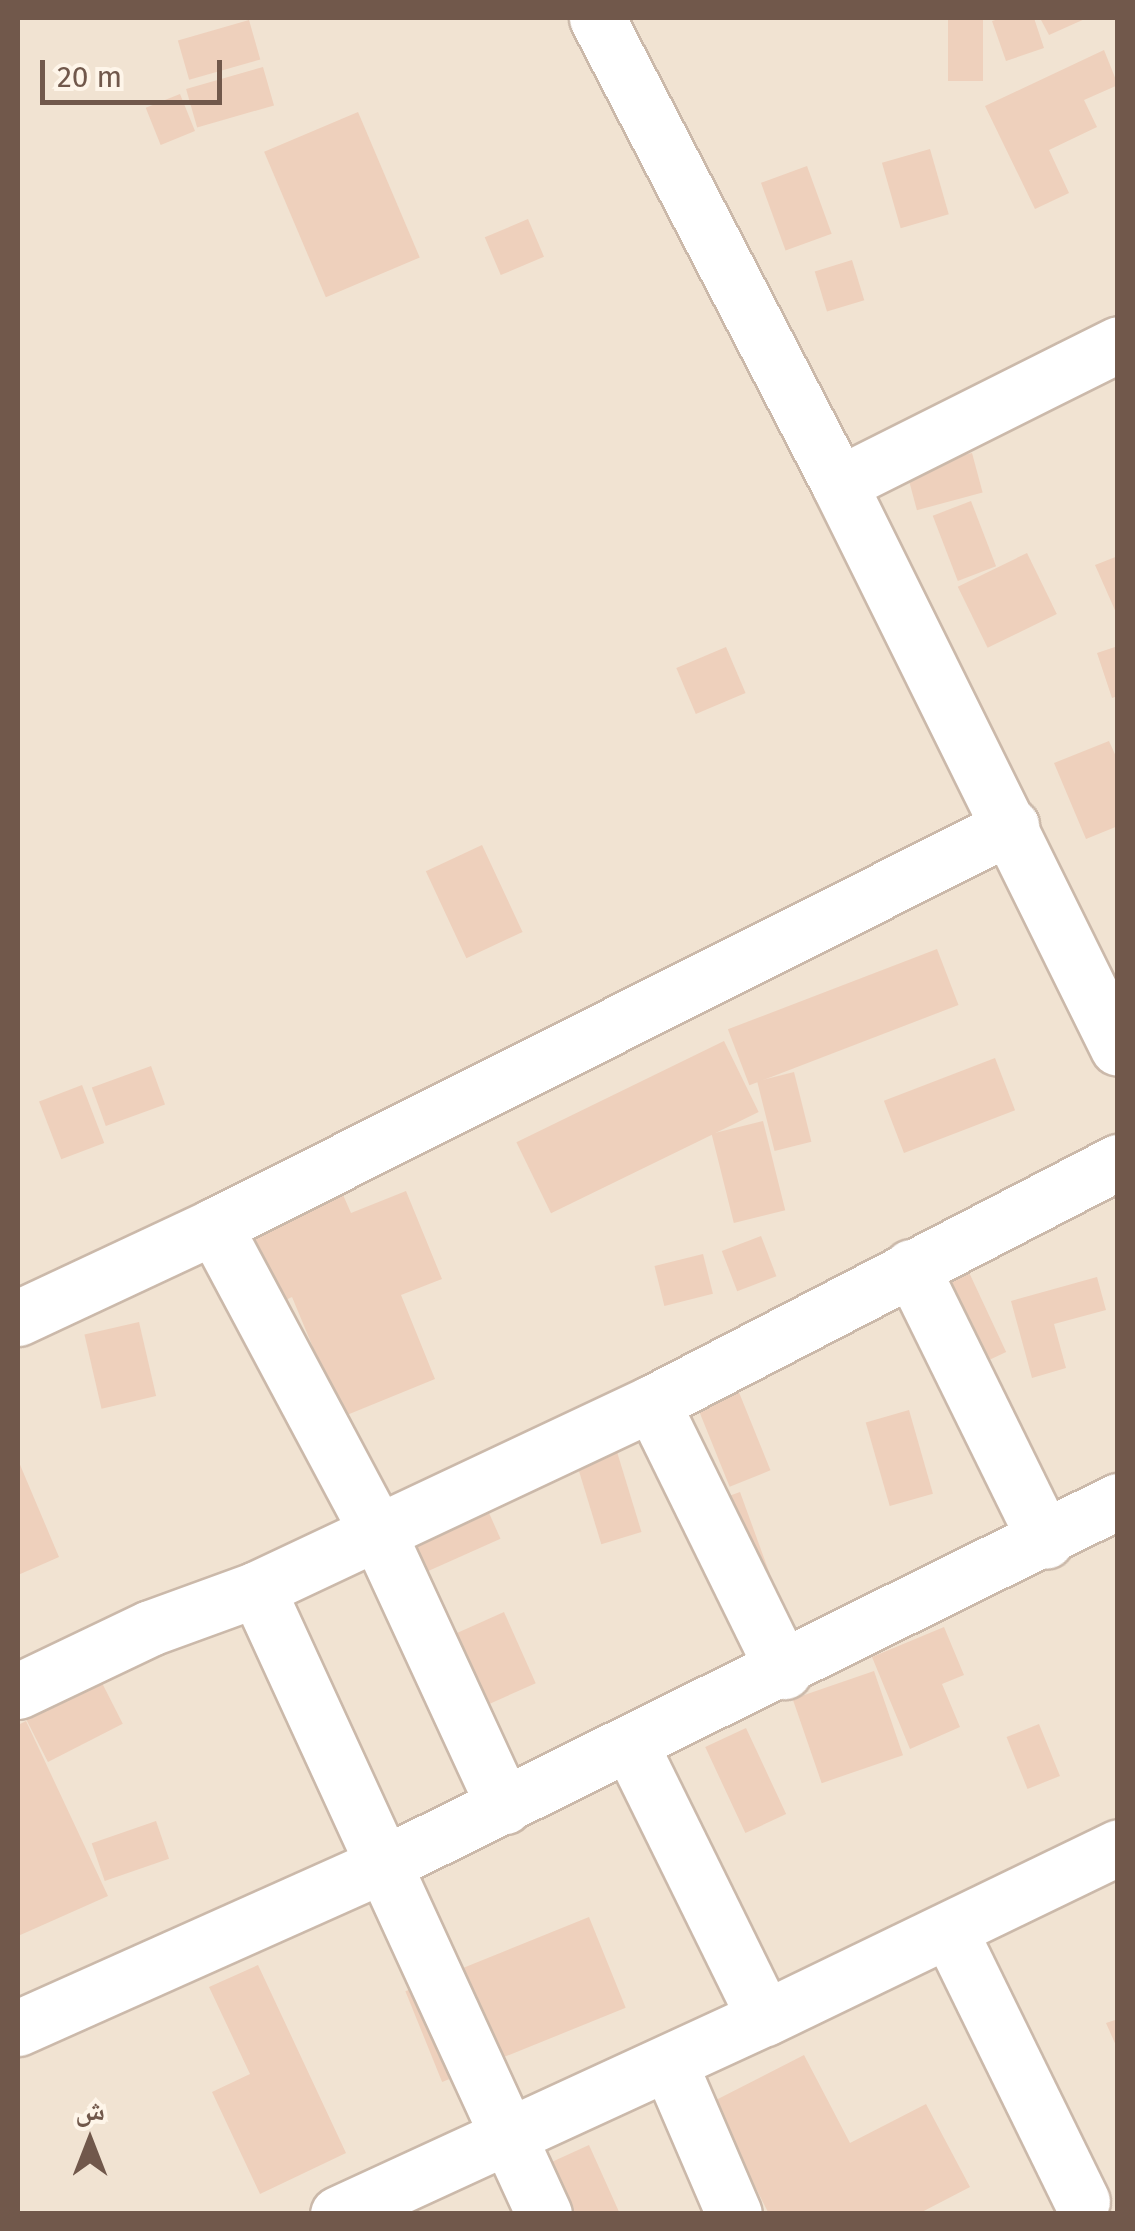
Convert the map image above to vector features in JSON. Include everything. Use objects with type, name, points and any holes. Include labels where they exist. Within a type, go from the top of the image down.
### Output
[{"type":"street","points":[[600,18],[839,484],[924,666],[1011,826],[1096,952],[1118,1048]]},
{"type":"street","points":[[839,484],[1118,344]]},
{"type":"street","points":[[18,1318],[214,1226],[1011,826]]},
{"type":"street","points":[[18,1691],[150,1628],[257,1590],[652,1403],[1118,1162]]},
{"type":"street","points":[[214,1226],[378,1533],[504,1806]]},
{"type":"street","points":[[912,1267],[1046,1541]]},
{"type":"street","points":[[652,1403],[784,1670]]},
{"type":"street","points":[[18,2028],[382,1865],[1046,1541],[1118,1501]]},
{"type":"street","points":[[257,1590],[544,2214]]},
{"type":"street","points":[[630,1744],[765,2018]]},
{"type":"street","points":[[338,2214],[765,2018],[1118,1847]]},
{"type":"street","points":[[949,1930],[1086,2199]]},
{"type":"street","points":[[669,2063],[734,2214]]},
{"type":"shaded area","points":[[18,18],[1117,18],[1117,2213],[18,2213]]},
{"type":"building","points":[[948,18],[983,18],[983,81],[948,81]]},
{"type":"building","points":[[1034,18],[1044,48],[1006,61],[992,21]]},
{"type":"building","points":[[1040,18],[1087,18],[1049,35]]},
{"type":"building","points":[[249,20],[260,59],[189,80],[178,40]]},
{"type":"building","points":[[1104,50],[1118,85],[1084,100],[1097,127],[1049,150],[1069,193],[1035,209],[985,106]]},
{"type":"building","points":[[263,67],[274,105],[197,128],[186,89]]},
{"type":"building","points":[[180,94],[195,131],[161,145],[146,108]]},
{"type":"building","points":[[358,112],[420,257],[326,297],[264,152]]},
{"type":"building","points":[[930,149],[949,214],[901,228],[882,163]]},
{"type":"building","points":[[807,166],[832,234],[786,250],[761,183]]},
{"type":"building","points":[[528,219],[544,257],[501,275],[485,237]]},
{"type":"building","points":[[852,260],[864,300],[827,312],[815,271]]},
{"type":"building","points":[[972,453],[983,493],[917,510],[906,471]]},
{"type":"building","points":[[971,501],[996,566],[958,581],[933,516]]},
{"type":"building","points":[[1027,553],[1057,614],[988,648],[958,587]]},
{"type":"building","points":[[1118,556],[1118,617],[1095,565]]},
{"type":"building","points":[[1118,646],[1118,696],[1112,698],[1097,653]]},
{"type":"building","points":[[726,647],[746,693],[696,714],[676,668]]},
{"type":"building","points":[[1109,741],[1118,761],[1118,826],[1086,839],[1054,763]]},
{"type":"building","points":[[482,845],[523,932],[466,958],[426,871]]},
{"type":"building","points":[[937,949],[959,1005],[749,1085],[728,1029]]},
{"type":"building","points":[[724,1041],[759,1112],[551,1213],[516,1142]]},
{"type":"building","points":[[995,1058],[1015,1110],[904,1153],[884,1101]]},
{"type":"building","points":[[151,1066],[165,1105],[106,1126],[92,1088]]},
{"type":"building","points":[[794,1072],[811,1142],[775,1151],[757,1081]]},
{"type":"building","points":[[82,1085],[104,1143],[61,1159],[39,1101]]},
{"type":"building","points":[[763,1121],[785,1210],[734,1223],[712,1134]]},
{"type":"building","points":[[340,1188],[351,1213],[406,1191],[442,1279],[401,1295],[435,1379],[342,1417],[292,1297],[258,1313],[226,1236]]},
{"type":"building","points":[[761,1236],[776,1276],[737,1291],[722,1251]]},
{"type":"building","points":[[703,1254],[713,1294],[664,1306],[654,1266]]},
{"type":"building","points":[[966,1266],[1006,1352],[938,1384],[898,1298]]},
{"type":"building","points":[[1097,1277],[1106,1310],[1054,1324],[1066,1368],[1032,1378],[1011,1301]]},
{"type":"building","points":[[139,1322],[156,1396],[102,1409],[84,1335]]},
{"type":"building","points":[[736,1385],[770,1470],[730,1487],[695,1401]]},
{"type":"building","points":[[909,1410],[933,1494],[890,1506],[866,1422]]},
{"type":"building","points":[[614,1442],[641,1532],[601,1544],[574,1454]]},
{"type":"building","points":[[18,1460],[59,1557],[18,1575]]},
{"type":"building","points":[[740,1492],[771,1578],[732,1592],[701,1506]]},
{"type":"building","points":[[481,1495],[501,1539],[414,1577],[394,1534]]},
{"type":"building","points":[[504,1612],[536,1683],[481,1708],[449,1636]]},
{"type":"building","points":[[944,1627],[964,1675],[942,1684],[960,1727],[910,1749],[872,1657]]},
{"type":"building","points":[[874,1671],[903,1755],[822,1783],[793,1699]]},
{"type":"building","points":[[101,1681],[123,1724],[48,1762],[26,1719]]},
{"type":"building","points":[[26,1721],[108,1896],[18,1936],[18,1725]]},
{"type":"building","points":[[1039,1724],[1060,1776],[1028,1789],[1007,1737]]},
{"type":"building","points":[[746,1728],[786,1814],[745,1833],[705,1747]]},
{"type":"building","points":[[156,1821],[169,1859],[105,1881],[92,1843]]},
{"type":"building","points":[[589,1917],[626,2008],[442,2082],[405,1991]]},
{"type":"building","points":[[258,1965],[346,2153],[260,2194],[212,2092],[250,2074],[209,1987]]},
{"type":"building","points":[[1118,2019],[1118,2050],[1106,2023]]},
{"type":"building","points":[[804,2055],[850,2143],[926,2104],[970,2187],[918,2214],[769,2214],[712,2102]]},
{"type":"building","points":[[589,2145],[620,2214],[538,2214],[521,2176]]}]
